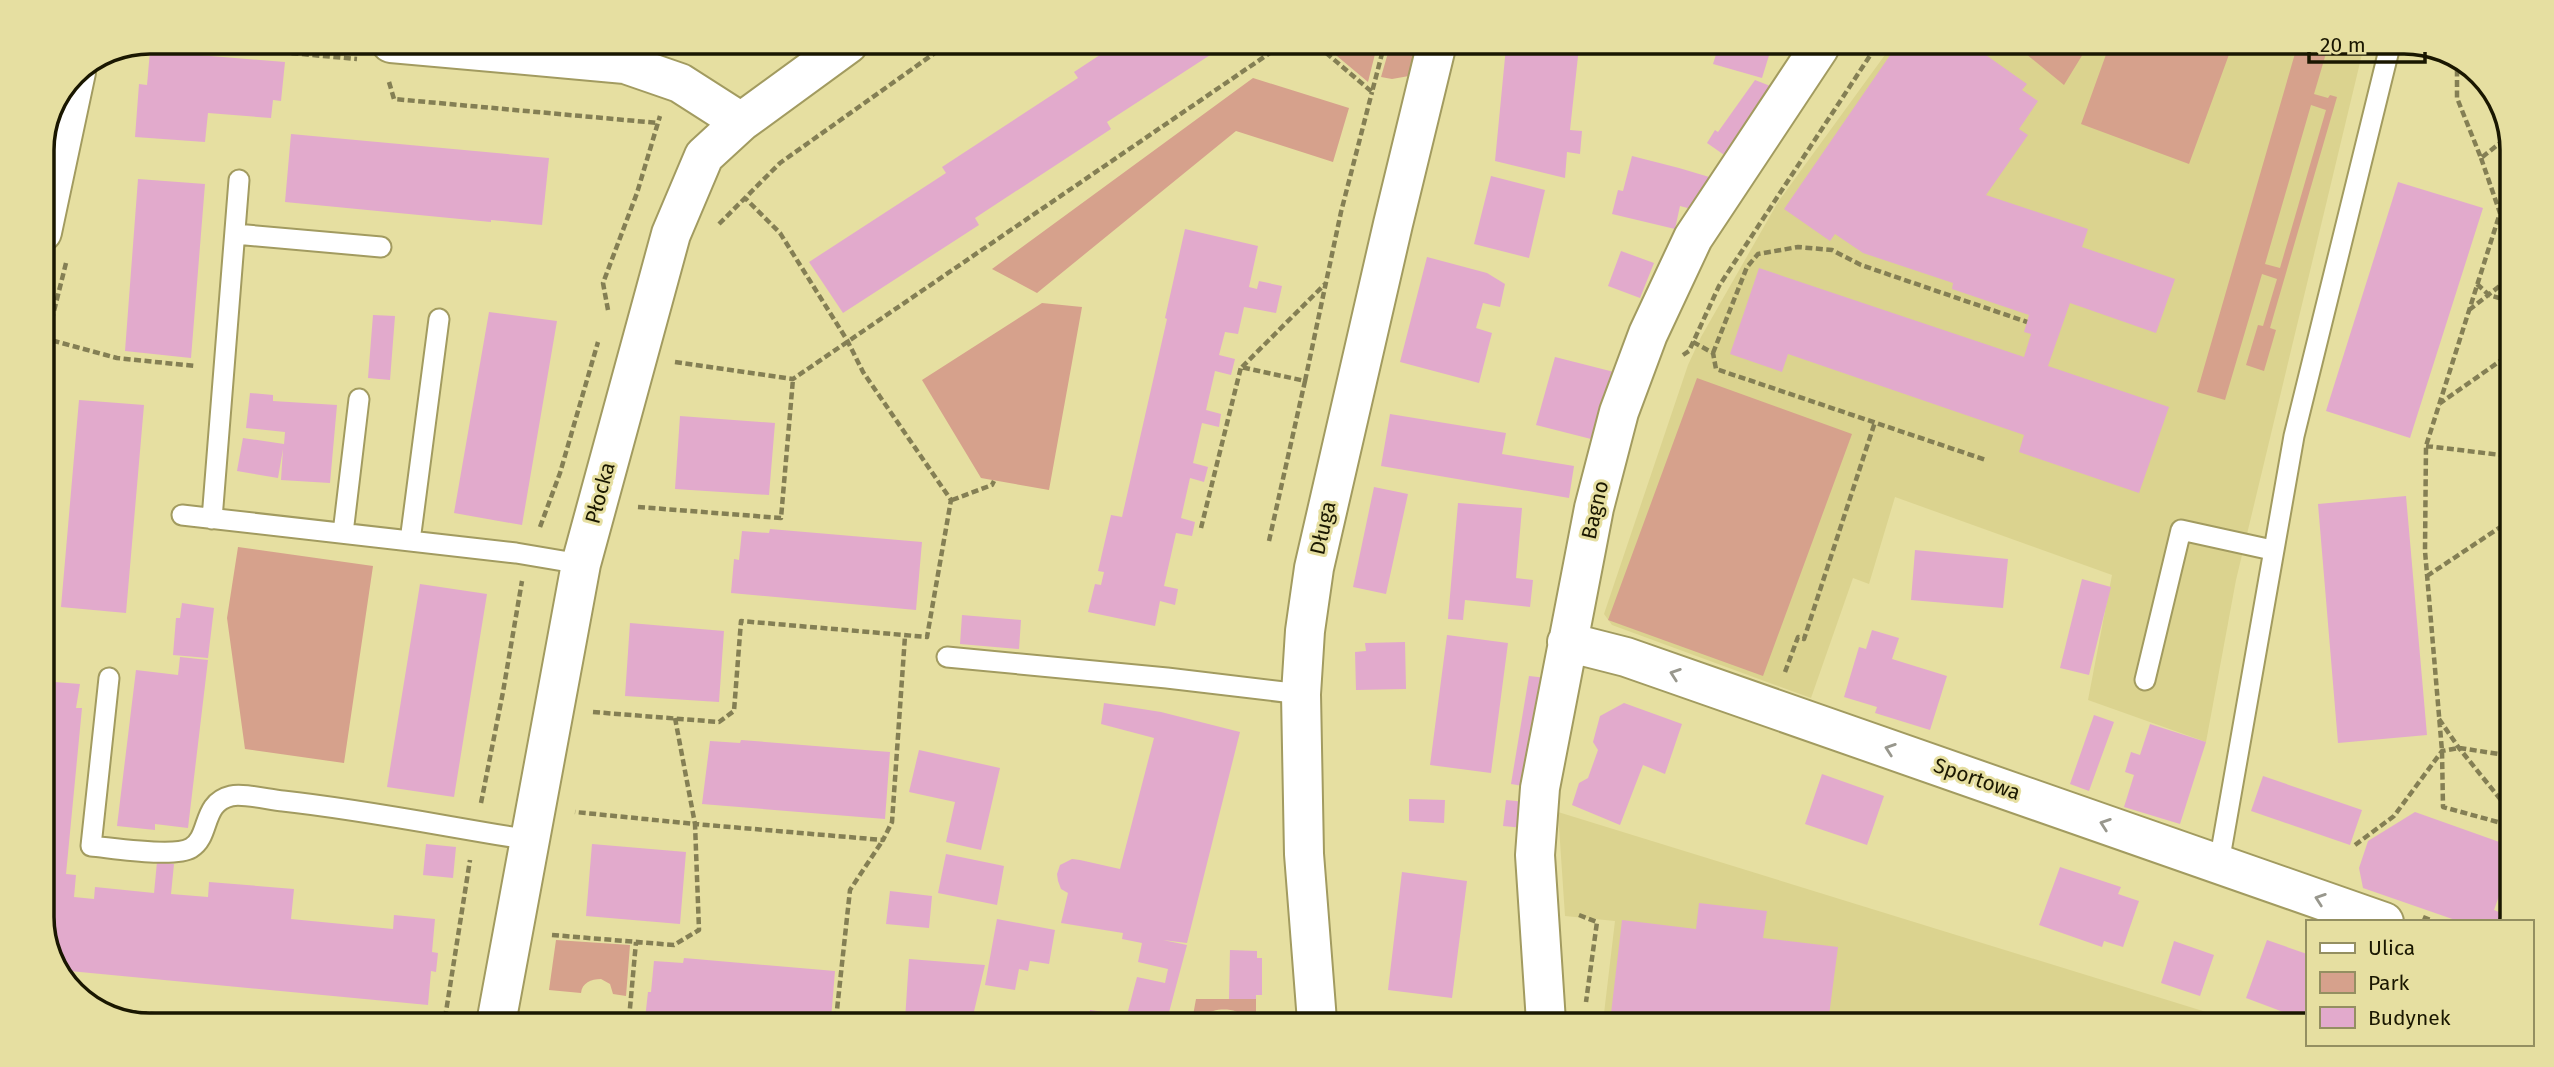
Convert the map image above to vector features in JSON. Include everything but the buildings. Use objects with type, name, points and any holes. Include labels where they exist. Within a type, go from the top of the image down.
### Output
[{"type":"street","points":[[514,54],[625,64],[680,83],[741,122]]},
{"type":"street","name":"Płocka","points":[[498,1013],[581,564],[671,233],[704,156],[741,122],[834,54]]},
{"type":"street","name":"Długa","points":[[1316,1013],[1304,855],[1301,694],[1305,631],[1314,568],[1434,54]]},
{"type":"street","name":"Bagno","points":[[1545,1013],[1535,855],[1540,788],[1594,508],[1613,436],[1647,334],[1693,238],[1815,54]]},
{"type":"street","points":[[54,176],[71,96]]},
{"type":"street","name":"Sportowa","points":[[1567,642],[1626,657],[2378,920]]},
{"type":"lane","points":[[2219,863],[2294,436],[2388,54]]},
{"type":"lane","points":[[212,519],[239,180]]},
{"type":"lane","points":[[235,234],[381,247]]},
{"type":"lane","points":[[410,541],[439,319]]},
{"type":"lane","points":[[343,533],[359,399]]},
{"type":"lane","points":[[181,515],[516,553],[581,564]]},
{"type":"lane","points":[[2145,680],[2181,530],[2272,550]]},
{"type":"lane","points":[[947,657],[1301,694]]},
{"type":"lane","points":[[109,678],[91,846],[173,852],[188,850],[199,842],[206,819],[215,804],[232,796],[335,807],[530,840]]},
{"type":"path","points":[[717,226],[780,163],[933,54]]},
{"type":"path","points":[[678,350],[674,362],[793,379],[1268,54]]},
{"type":"path","points":[[1327,54],[1372,92]]},
{"type":"path","points":[[1269,541],[1341,212],[1382,54]]},
{"type":"path","points":[[1679,358],[1689,351],[1719,286],[1871,54]]},
{"type":"path","points":[[2456,70],[2457,98],[2500,213],[2426,446],[2425,551],[2442,751],[2443,807],[2500,823]]},
{"type":"path","points":[[2481,158],[2500,143]]},
{"type":"path","points":[[593,712],[719,722],[734,710],[741,621],[927,637],[951,500],[863,372],[847,341],[780,233],[745,198]]},
{"type":"path","points":[[1986,460],[1716,369],[1713,353],[1747,267],[1758,254],[1798,247],[1832,250],[1861,265],[2027,322]]},
{"type":"path","points":[[54,311],[67,260]]},
{"type":"path","points":[[1201,528],[1241,367],[1326,283]]},
{"type":"path","points":[[2477,284],[2488,295],[2500,298]]},
{"type":"path","points":[[2469,310],[2500,286]]},
{"type":"path","points":[[54,341],[117,358],[224,370]]},
{"type":"path","points":[[1693,342],[1713,353]]},
{"type":"path","points":[[2438,404],[2500,361]]},
{"type":"path","points":[[1241,367],[1305,381]]},
{"type":"path","points":[[634,507],[781,518],[793,379]]},
{"type":"path","points":[[1782,682],[1798,637],[1804,639],[1875,422]]},
{"type":"path","points":[[2426,446],[2500,455]]},
{"type":"path","points":[[951,500],[992,485],[994,481]]},
{"type":"path","points":[[2427,576],[2500,527]]},
{"type":"path","points":[[837,1013],[850,890],[884,840],[892,822],[905,636]]},
{"type":"path","points":[[590,725],[595,698]]},
{"type":"path","points":[[550,947],[552,935],[674,945],[699,930],[695,824],[675,718]]},
{"type":"path","points":[[2439,718],[2459,748],[2500,799]]},
{"type":"path","points":[[2355,845],[2394,816],[2442,751],[2459,748],[2500,754]]},
{"type":"path","points":[[577,800],[575,812],[884,840]]},
{"type":"path","points":[[1571,912],[1597,922],[1585,1010]]},
{"type":"path","points":[[630,1013],[636,942]]},
{"type":"path","points":[[446,1013],[448,997]]},
{"type":"shaded area","points":[[1886,54],[2362,54],[2236,580],[2206,742],[2088,700],[2112,575],[1895,497],[1869,584],[1853,578],[1811,698],[1612,625],[1604,614],[1688,365],[1701,337],[1778,202]]},
{"type":"shaded area","points":[[1558,812],[2209,1013],[1604,1013],[1615,921],[1565,916]]},
{"type":"green space","points":[[1335,54],[1375,54],[1368,82]]},
{"type":"green space","points":[[1388,54],[1413,54],[1409,76],[1392,79],[1381,77]]},
{"type":"green space","points":[[2026,54],[2083,54],[2064,85]]},
{"type":"green space","points":[[2106,54],[2229,54],[2189,164],[2081,124]]},
{"type":"green space","points":[[2295,54],[2326,54],[2314,94],[2328,98],[2330,95],[2337,97],[2270,328],[2276,330],[2264,371],[2246,365],[2258,325],[2263,326],[2277,279],[2262,274],[2225,400],[2197,392]],"holes":[[[2311,105],[2326,110],[2280,268],[2265,264]]]},
{"type":"green space","points":[[1253,78],[1349,108],[1333,162],[1236,131],[1037,293],[992,269]]},
{"type":"green space","points":[[1042,303],[1082,307],[1049,490],[981,478],[922,380]]},
{"type":"green space","points":[[1697,378],[1852,434],[1763,676],[1608,620]]},
{"type":"green space","points":[[238,547],[373,566],[344,763],[245,749],[227,618]]},
{"type":"green space","points":[[556,940],[630,945],[626,996],[613,994],[610,984],[601,979],[588,982],[581,993],[549,990]]},
{"type":"green space","points":[[1196,999],[1256,999],[1256,1013],[1221,1010],[1193,1013]]}]
